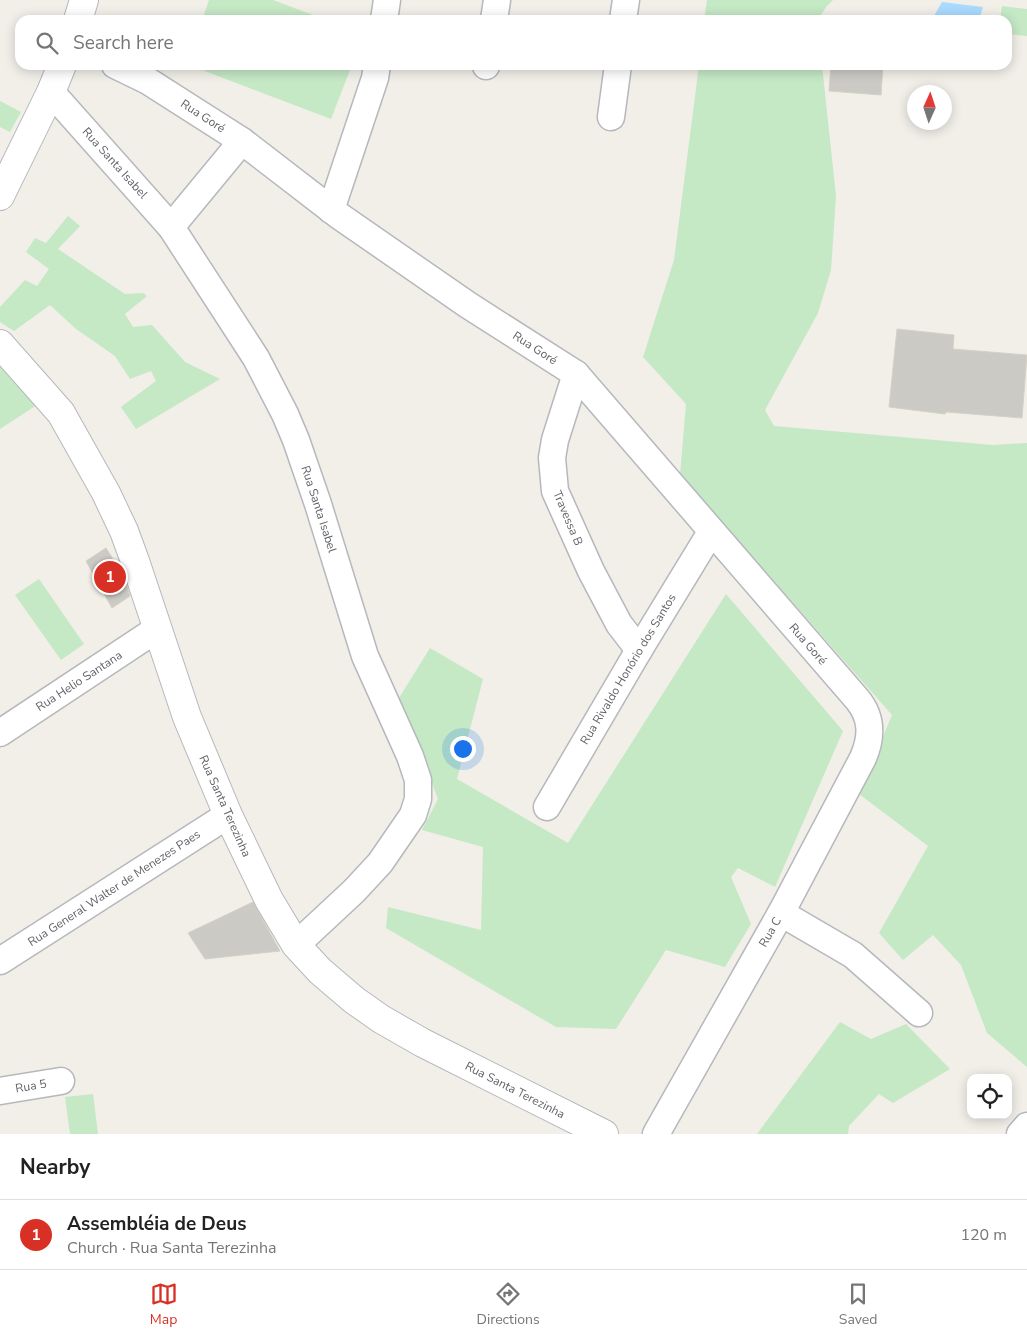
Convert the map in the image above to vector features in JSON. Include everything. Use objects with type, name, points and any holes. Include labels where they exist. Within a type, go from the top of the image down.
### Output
[{"type":"street","points":[[80,15],[84,0]]},
{"type":"street","points":[[385,15],[387,0]]},
{"type":"street","points":[[495,15],[497,0]]},
{"type":"street","points":[[624,15],[626,0]]},
{"type":"street","points":[[0,196],[60,70]]},
{"type":"street","name":"Rua Goré","points":[[126,70],[148,80],[242,141],[331,210],[468,305],[576,374],[863,706],[870,724]]},
{"type":"street","points":[[331,210],[376,70]]},
{"type":"street","points":[[612,117],[617,70]]},
{"type":"street","name":"Rua Santa Isabel","points":[[51,92],[171,227],[256,358],[286,414],[318,504],[365,656],[410,756],[418,780],[418,799],[414,815],[380,862],[354,891],[296,945]]},
{"type":"street","points":[[171,227],[242,141]]},
{"type":"street","name":"Rua Santa Terezinha","points":[[0,344],[61,413],[106,493],[124,531],[187,717],[228,815],[268,900],[296,945],[320,971],[354,1000],[382,1019],[463,1064],[604,1134]]},
{"type":"street","name":"Travessa B","points":[[576,374],[555,440],[552,458],[554,491],[591,572],[619,624],[639,650]]},
{"type":"street","name":"Rua Rivaldo Honório dos Santos","points":[[547,807],[711,532]]},
{"type":"street","name":"Rua Helio Santana","points":[[0,733],[157,629]]},
{"type":"street","name":"Rua C","points":[[656,1134],[781,913],[863,758],[870,738],[870,724]]},
{"type":"street","name":"Rua General Walter de Menezes Paes","points":[[0,961],[228,815]]},
{"type":"street","points":[[781,913],[853,955],[919,1013]]},
{"type":"street","name":"Rua 5","points":[[0,1091],[61,1081]]},
{"type":"street","points":[[1020,1134],[1027,1126]]},
{"type":"green space","points":[[209,0],[273,0],[313,15],[204,15]]},
{"type":"green space","points":[[707,0],[833,0],[821,15],[705,15]]},
{"type":"green space","points":[[1002,6],[1027,9],[1027,36],[1012,34],[1012,15],[1001,15]]},
{"type":"green space","points":[[202,70],[350,70],[331,119]]},
{"type":"green space","points":[[698,70],[823,70],[836,196],[831,270],[818,313],[765,410],[774,426],[993,445],[1027,443],[1027,1067],[987,1033],[961,965],[933,935],[903,960],[879,933],[928,846],[859,794],[892,715],[680,475],[686,404],[643,357],[674,260]]},
{"type":"green space","points":[[0,101],[21,112],[10,132],[0,127]]},
{"type":"green space","points":[[68,216],[80,226],[58,249],[125,294],[143,293],[147,296],[125,314],[133,327],[152,325],[185,362],[220,379],[136,429],[121,407],[156,381],[151,371],[130,379],[115,356],[76,329],[50,305],[14,331],[0,322],[0,307],[25,280],[37,286],[49,269],[26,252],[35,238],[46,243]]},
{"type":"green space","points":[[0,365],[40,403],[0,429]]},
{"type":"green space","points":[[39,579],[84,644],[61,660],[15,595]]},
{"type":"green space","points":[[726,594],[843,731],[775,887],[738,868],[731,877],[751,924],[725,967],[666,950],[616,1029],[556,1027],[386,928],[388,907],[481,930],[483,847],[422,830],[438,799],[399,698],[430,648],[483,679],[457,779],[568,843]]},
{"type":"green space","points":[[840,1022],[871,1039],[906,1024],[950,1069],[893,1103],[879,1094],[849,1126],[848,1134],[757,1134]]},
{"type":"green space","points":[[93,1094],[98,1134],[70,1134],[65,1097]]},
{"type":"water","points":[[942,2],[983,7],[981,15],[935,15]]},
{"type":"building","points":[[831,70],[883,70],[881,95],[829,91]]},
{"type":"building","points":[[897,329],[954,335],[953,349],[1027,355],[1022,418],[946,412],[945,414],[889,407]]},
{"type":"building","points":[[106,548],[123,575],[130,596],[112,608],[86,561]]},
{"type":"building","points":[[253,902],[280,951],[205,959],[188,933]]},
{"type":"place","name":"Assembléia de Deus","points":[[110,577]]}]
